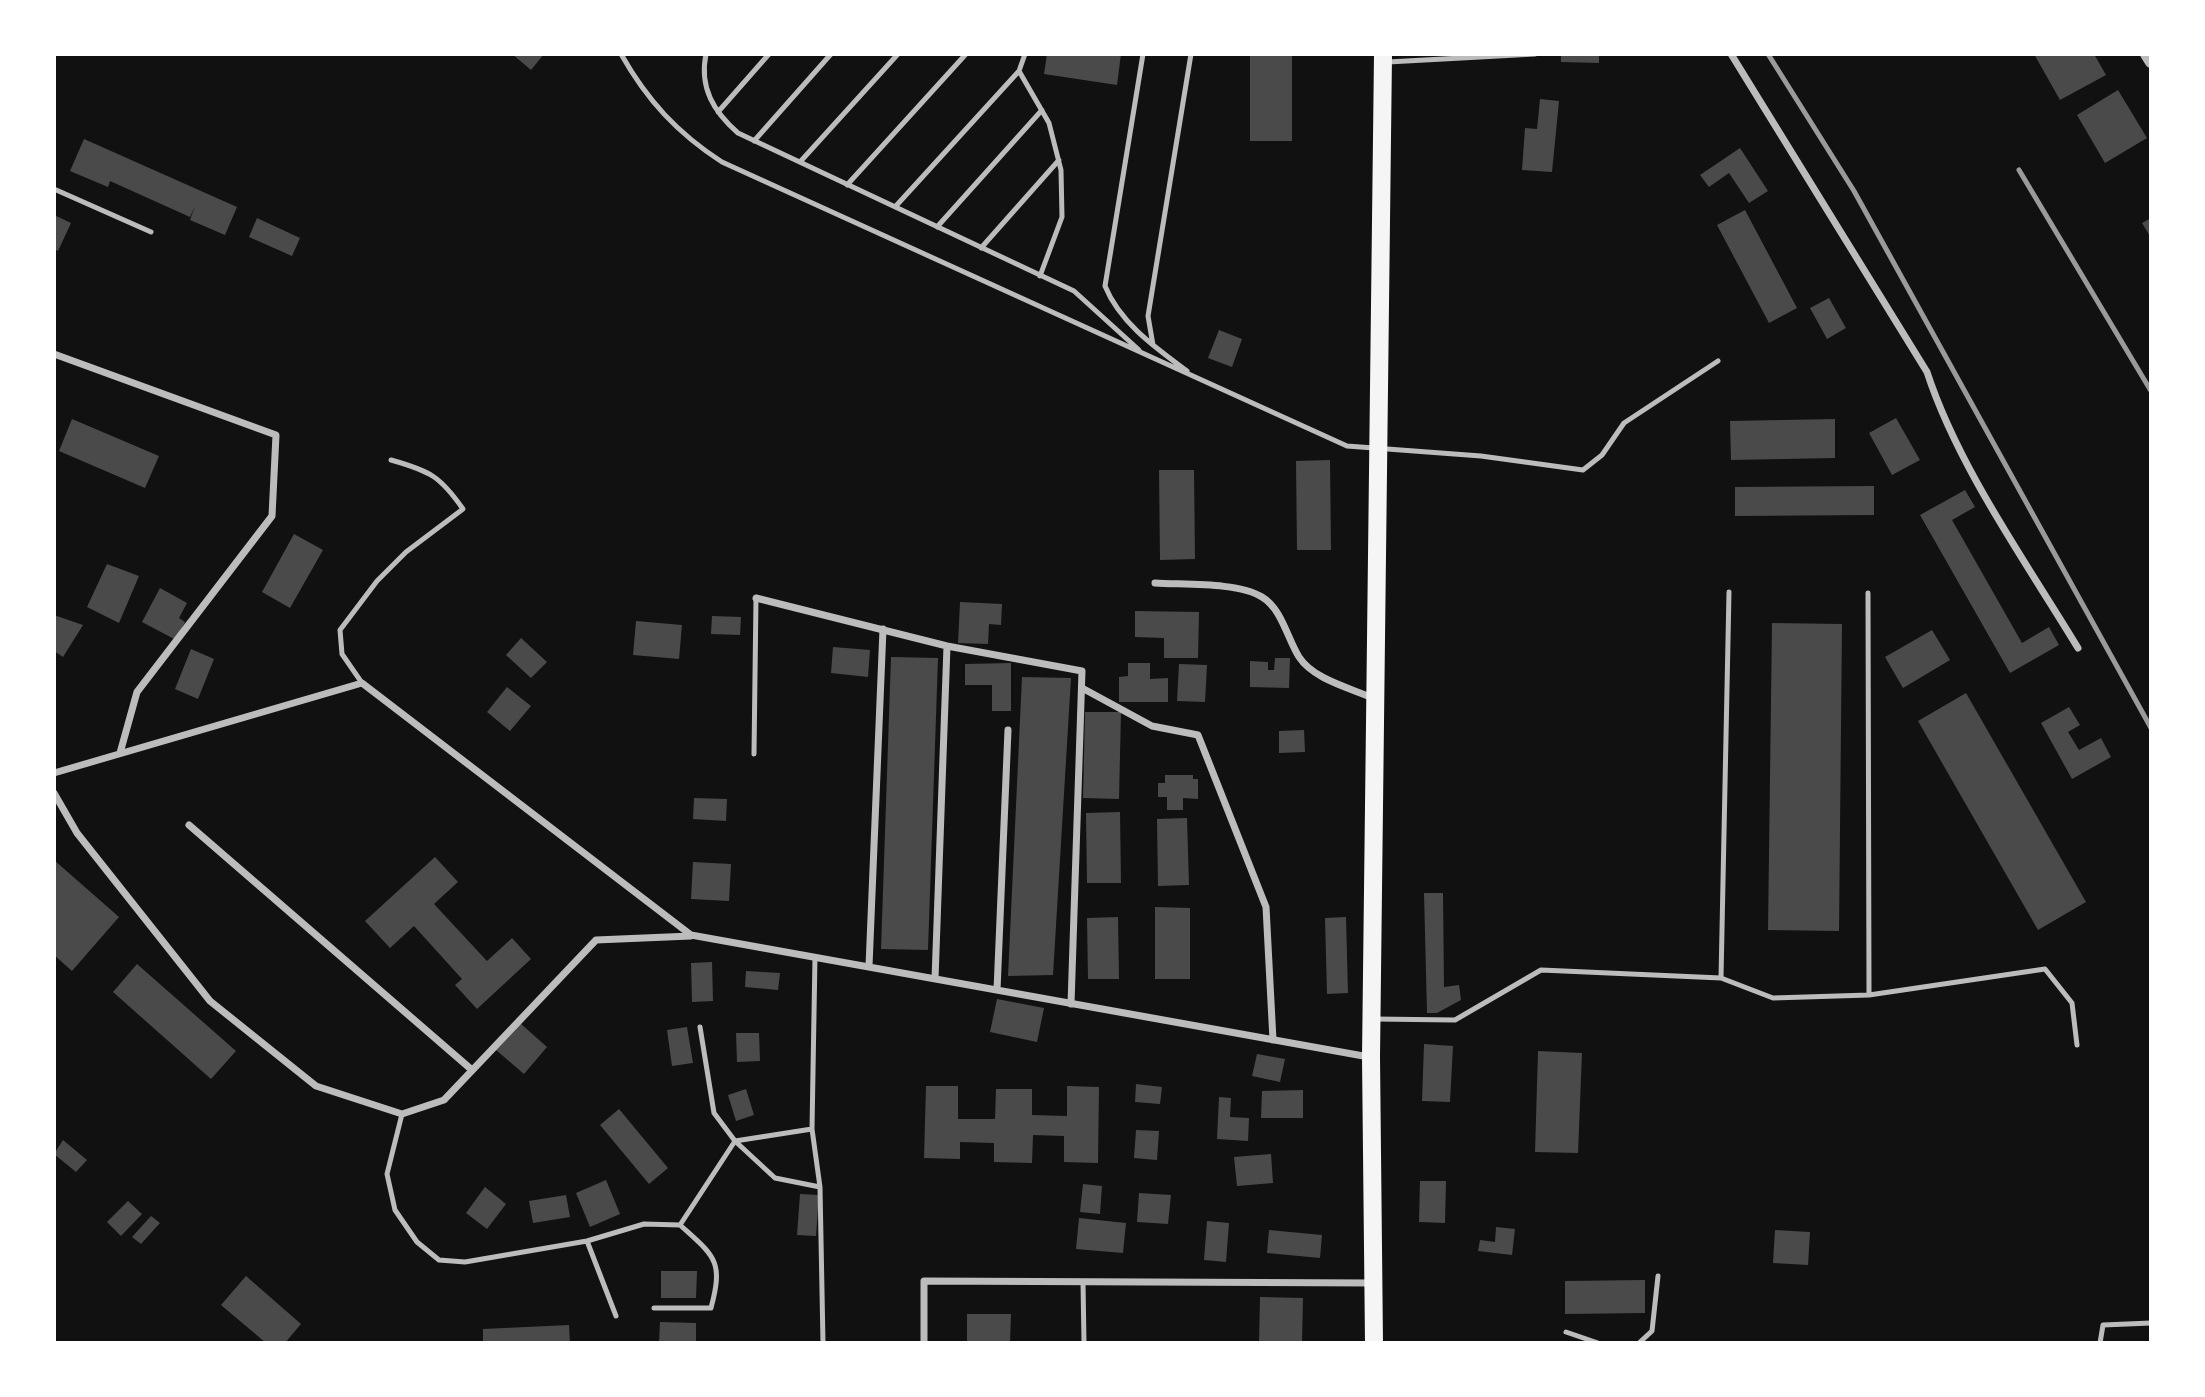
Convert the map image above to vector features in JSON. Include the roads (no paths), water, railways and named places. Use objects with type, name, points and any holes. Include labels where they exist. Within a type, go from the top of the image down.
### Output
[{"type":"highway","points":[[1374,1343],[1371,1019],[1383,58]]},
{"type":"street","points":[[1731,54],[1927,372],[1939,407],[1968,463],[2078,648]]},
{"type":"street","points":[[2146,54],[2151,62]]},
{"type":"street","points":[[54,354],[276,435],[272,516],[137,692],[120,753]]},
{"type":"street","points":[[1155,583],[1236,589],[1262,597],[1277,612],[1300,659],[1316,673],[1375,699]]},
{"type":"street","points":[[756,598],[947,646],[1082,671],[1071,1004]]},
{"type":"street","points":[[869,966],[883,629]]},
{"type":"street","points":[[935,979],[947,646]]},
{"type":"street","points":[[54,773],[362,683],[691,936]]},
{"type":"street","points":[[1082,688],[1152,726],[1198,735],[1266,907],[1273,1040]]},
{"type":"street","points":[[998,990],[1008,730]]},
{"type":"street","points":[[54,793],[77,833],[209,1001],[316,1086],[402,1114],[444,1100],[596,940],[691,936],[1371,1057]]},
{"type":"street","points":[[189,825],[472,1070]]},
{"type":"street","points":[[924,1343],[924,1281],[1374,1283]]},
{"type":"lane","points":[[621,54],[659,112],[697,146],[722,162],[1347,446],[1481,456],[1583,470],[1602,455],[1625,423],[1718,361]]},
{"type":"lane","points":[[706,54],[709,99],[738,133],[1074,291],[1143,354]]},
{"type":"lane","points":[[718,112],[768,54]]},
{"type":"lane","points":[[754,141],[831,54]]},
{"type":"lane","points":[[800,162],[898,54]]},
{"type":"lane","points":[[847,185],[967,54]]},
{"type":"lane","points":[[895,207],[1019,71],[1026,54]]},
{"type":"lane","points":[[1143,54],[1105,286],[1112,305],[1154,346],[1198,379]]},
{"type":"lane","points":[[1154,346],[1148,316],[1191,54]]},
{"type":"lane","points":[[1383,58],[1535,54]]},
{"type":"lane","points":[[1019,71],[1042,110],[1059,160],[1062,218],[1041,276]]},
{"type":"lane","points":[[937,227],[1042,110]]},
{"type":"lane","points":[[981,248],[1059,160]]},
{"type":"lane","points":[[54,189],[151,232]]},
{"type":"lane","points":[[362,683],[342,654],[340,630],[377,581],[406,552],[463,509],[444,482],[419,468],[391,460]]},
{"type":"lane","points":[[1721,978],[1729,592]]},
{"type":"lane","points":[[1868,593],[1868,995]]},
{"type":"lane","points":[[754,754],[756,598]]},
{"type":"lane","points":[[815,957],[812,1129],[820,1187],[823,1343]]},
{"type":"lane","points":[[1371,1019],[1455,1020],[1541,970],[1721,978],[1773,998],[1868,995],[2045,970],[2072,1003],[2077,1045]]},
{"type":"lane","points":[[700,1027],[714,1113],[736,1141],[775,1178],[820,1187]]},
{"type":"lane","points":[[402,1114],[387,1174],[395,1210],[417,1242],[439,1260],[465,1262],[587,1241],[643,1224],[680,1225],[713,1255],[718,1283],[710,1308],[654,1308]]},
{"type":"lane","points":[[680,1225],[736,1141],[812,1129]]},
{"type":"lane","points":[[587,1241],[616,1315]]},
{"type":"lane","points":[[1639,1343],[1652,1331],[1658,1276]]},
{"type":"lane","points":[[1083,1282],[1084,1343]]},
{"type":"lane","points":[[2100,1343],[2104,1325],[2151,1323]]},
{"type":"lane","points":[[1566,1332],[1598,1343]]},
{"type":"railway","points":[[1768,54],[1854,191],[2151,728]]},
{"type":"railway","points":[[2019,170],[2151,391]]}]
